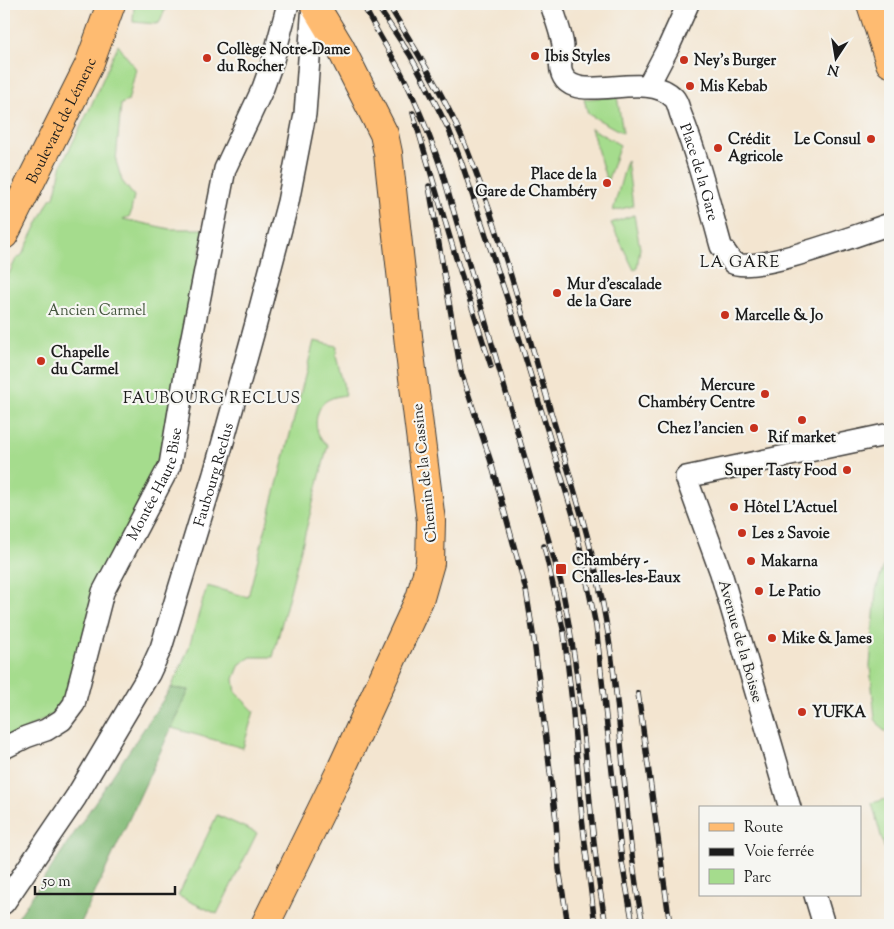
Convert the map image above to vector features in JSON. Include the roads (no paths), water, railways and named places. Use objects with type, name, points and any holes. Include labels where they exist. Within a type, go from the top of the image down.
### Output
[{"type":"main road","name":"Boulevard de Lémenc","points":[[4,235],[89,65],[111,4]]},
{"type":"main road","name":"Chemin de la Cassine","points":[[264,925],[332,789],[420,598],[430,563],[432,545],[431,521],[388,153],[384,134],[340,47],[314,4]]},
{"type":"main road","points":[[871,4],[890,63]]},
{"type":"street","name":"Montée Haute Bise","points":[[4,748],[46,730],[62,720],[74,704],[103,592],[170,465],[191,338],[225,169],[263,88],[273,60],[288,4]]},
{"type":"street","name":"Faubourg Reclus","points":[[4,903],[76,797],[149,674],[160,648],[214,474],[258,318],[288,202],[305,114],[314,4]]},
{"type":"street","points":[[551,4],[563,46],[560,65],[562,75],[574,86],[590,89],[633,85],[648,86],[688,4]]},
{"type":"street","name":"Place de la Gare","points":[[648,86],[664,91],[675,98],[685,124],[722,246],[732,263],[743,265],[769,262],[890,224]]},
{"type":"street","name":"Avenue de la Boisse","points":[[789,806],[721,573],[686,477],[890,434]]},
{"type":"street","points":[[815,896],[824,925]]},
{"type":"railway","points":[[363,4],[409,89],[442,171],[561,583],[576,672],[594,842],[606,925]]},
{"type":"railway","points":[[376,4],[410,55],[449,130],[509,304],[574,518],[596,626],[622,862],[633,925]]},
{"type":"railway","points":[[388,4],[445,101],[472,162],[513,281],[580,511],[595,566],[612,660],[631,850],[643,925]]},
{"type":"railway","points":[[413,113],[456,258],[491,366]]},
{"type":"railway","points":[[429,186],[461,372],[491,462],[526,590],[556,821],[559,869],[568,925]]},
{"type":"railway","points":[[544,546],[564,633],[582,818],[595,925]]},
{"type":"railway","points":[[638,693],[670,925]]},
{"type":"place","name":"Ibis Styles","points":[[535,56]]},
{"type":"place","name":"Collège Notre-Dame du Rocher","points":[[207,58]]},
{"type":"place","name":"Ney's Burger","points":[[684,60]]},
{"type":"place","name":"Mis Kebab","points":[[690,86]]},
{"type":"place","name":"Le Consul","points":[[871,139]]},
{"type":"place","name":"Crédit Agricole","points":[[718,148]]},
{"type":"place","name":"Place de la Gare de Chambéry","points":[[607,183]]},
{"type":"place","name":"Mur d'escalade de la Gare","points":[[557,293]]},
{"type":"place","name":"Marcelle & Jo","points":[[725,315]]},
{"type":"place","name":"Chapelle du Carmel","points":[[41,361]]},
{"type":"place","name":"Mercure Chambéry Centre","points":[[765,394]]},
{"type":"place","name":"Rif market","points":[[802,420]]},
{"type":"place","name":"Chez l'ancien","points":[[754,428]]},
{"type":"place","name":"Super Tasty Food","points":[[847,470]]},
{"type":"place","name":"Hôtel L'Actuel","points":[[734,507]]},
{"type":"place","name":"Les 2 Savoie","points":[[742,533]]},
{"type":"place","name":"Makarna","points":[[751,561]]},
{"type":"place","name":"Chambéry - Challes-les-Eaux","points":[[561,569]]},
{"type":"place","name":"Le Patio","points":[[759,591]]},
{"type":"place","name":"Mike & James","points":[[772,638]]},
{"type":"place","name":"YUFKA","points":[[802,712]]},
{"type":"district","name":"LA GARE","points":[[740,261]]},
{"type":"district","name":"FAUBOURG RECLUS","points":[[212,397]]},
{"type":"park label","name":"Ancien Carmel","points":[[97,310]]}]
